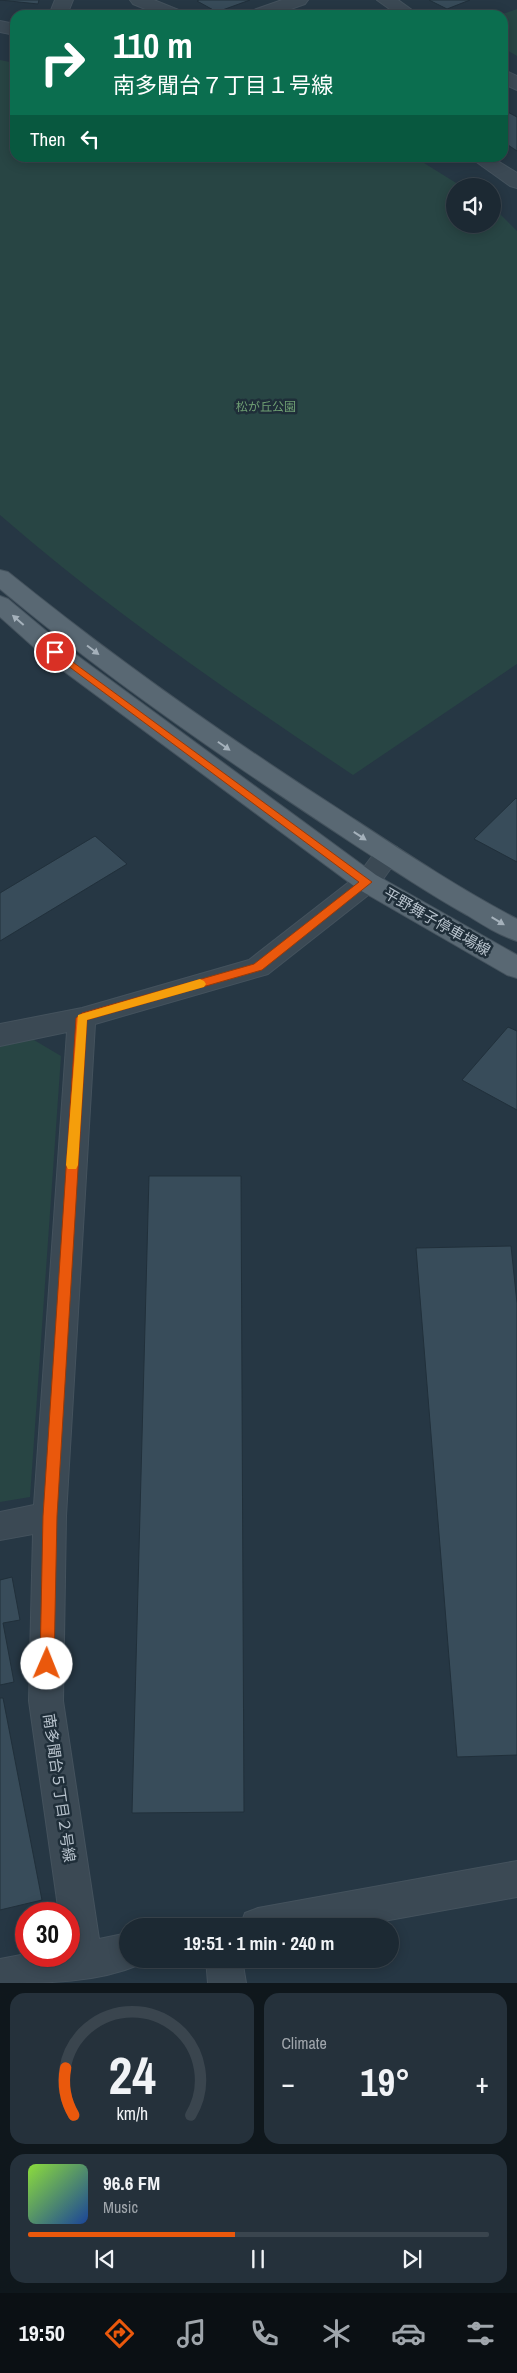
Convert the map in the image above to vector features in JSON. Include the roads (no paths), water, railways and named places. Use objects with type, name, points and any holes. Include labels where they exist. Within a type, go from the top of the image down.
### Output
[{"type":"main road","name":"平野舞子停車場線","points":[[0,577],[145,690],[271,779],[388,854],[517,932]]},
{"type":"main road","name":"平野舞子停車場線","points":[[0,604],[55,652],[367,882],[517,968]]},
{"type":"street","points":[[139,0],[163,10]]},
{"type":"street","points":[[272,10],[299,0]]},
{"type":"street","points":[[386,0],[402,10]]},
{"type":"street","points":[[487,162],[517,182]]},
{"type":"street","points":[[0,1035],[82,1018],[258,967],[367,882],[388,854]]},
{"type":"street","name":"南多聞台５丁目２号線","points":[[82,1018],[50,1516],[46,1701],[84,1959]]},
{"type":"street","points":[[0,1526],[50,1516]]},
{"type":"street","points":[[302,1918],[517,1879]]},
{"type":"street","points":[[0,1978],[119,1952]]},
{"type":"street","points":[[225,1968],[227,1983]]},
{"type":"park label","name":"松が丘公園","points":[[266,407]]}]
